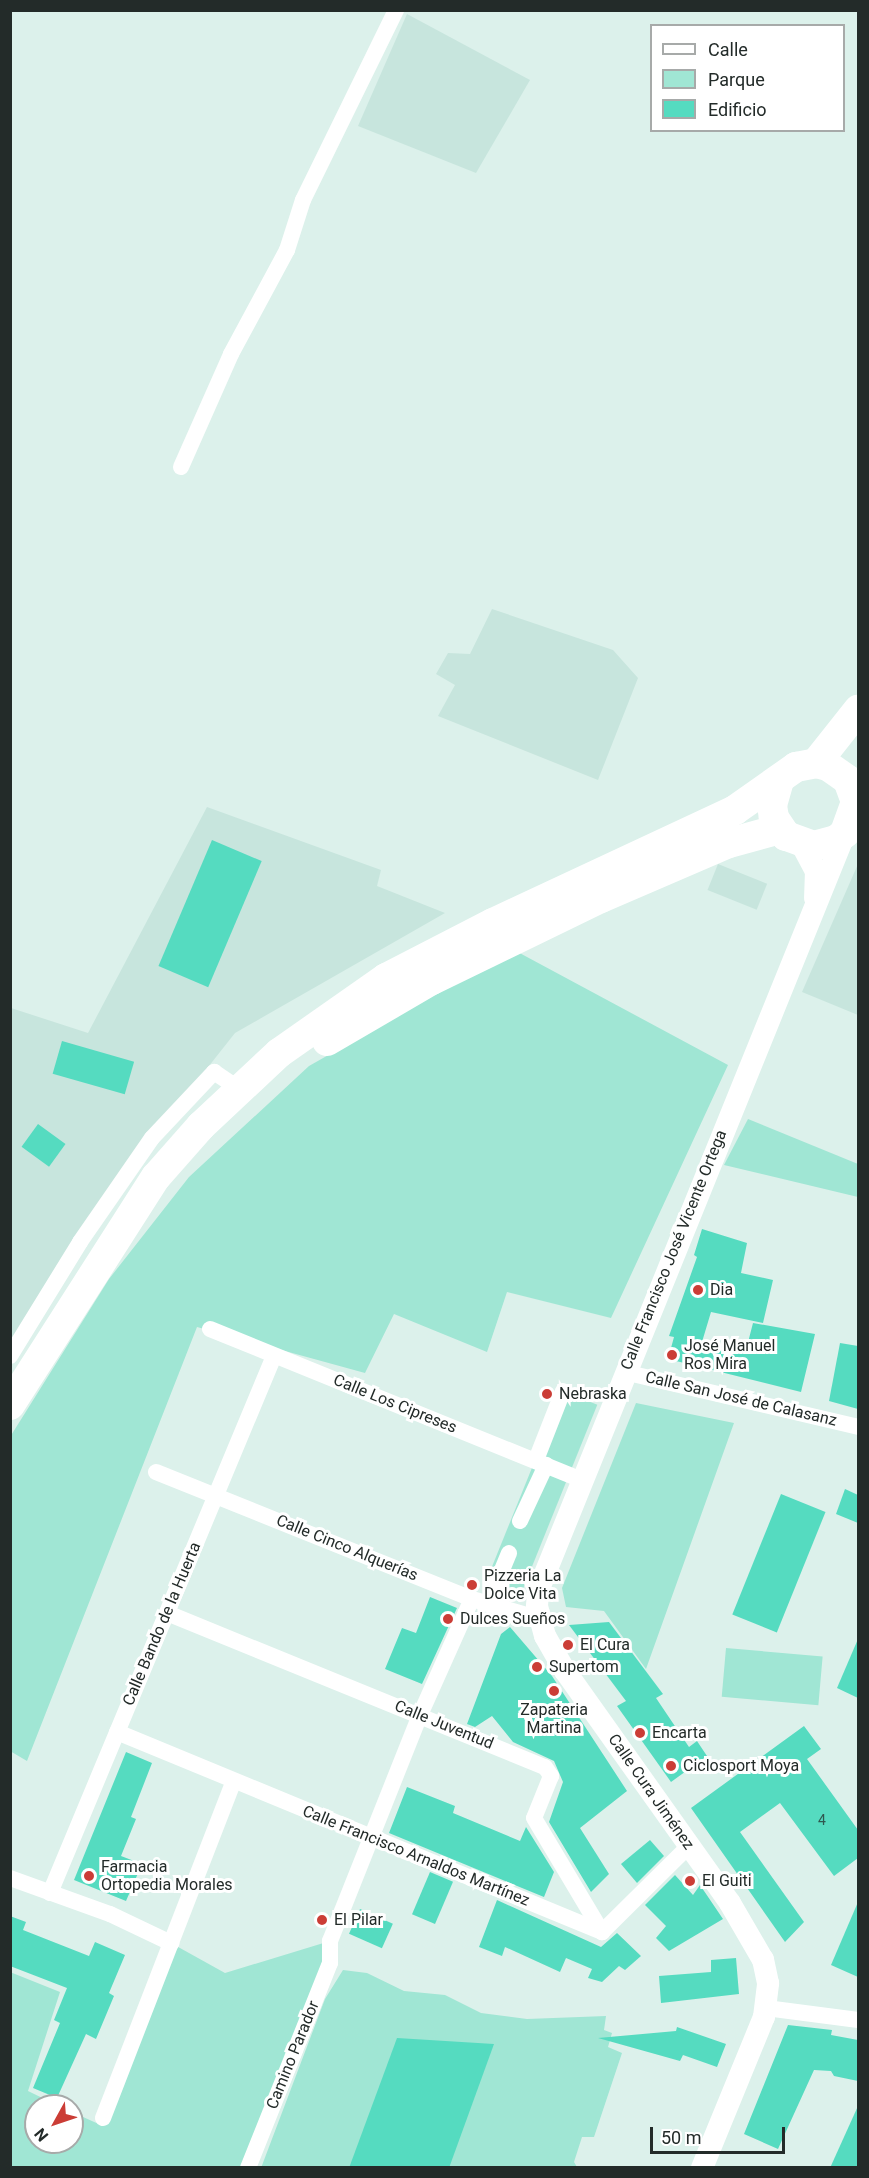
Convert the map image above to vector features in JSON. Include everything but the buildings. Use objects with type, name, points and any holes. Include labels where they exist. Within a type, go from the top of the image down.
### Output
[{"type":"highway","points":[[816,763],[858,710]]},
{"type":"highway","points":[[10,1405],[118,1234],[175,1153],[238,1088],[301,1036],[386,978],[493,923],[735,810],[796,767],[816,763],[839,772],[856,787],[855,813],[845,833],[826,845],[791,837],[729,843],[658,872],[432,980],[354,1023],[243,1107],[173,1174],[118,1234]]},
{"type":"highway","points":[[779,781],[772,805],[791,837]]},
{"type":"street","points":[[181,467],[231,354],[287,250],[303,201],[396,10]]},
{"type":"street","name":"Calle Francisco José Vicente Ortega","points":[[540,1619],[537,1606],[542,1578],[845,833]]},
{"type":"street","points":[[791,837],[816,871],[812,917]]},
{"type":"street","points":[[10,1356],[80,1242],[152,1138],[214,1072],[238,1088]]},
{"type":"street","name":"Calle Los Cipreses","points":[[210,1329],[581,1480]]},
{"type":"street","name":"Calle Bando de la Huerta","points":[[50,1893],[274,1356]]},
{"type":"street","name":"Calle San José de Calasanz","points":[[624,1372],[858,1427]]},
{"type":"street","points":[[520,1521],[563,1391]]},
{"type":"street","name":"Calle Cinco Alquerías","points":[[156,1472],[472,1599],[540,1619]]},
{"type":"street","points":[[488,1604],[509,1553]]},
{"type":"street","name":"Camino Parador","points":[[248,2168],[330,1963],[330,1941],[420,1714],[472,1599]]},
{"type":"street","name":"Calle Juventud","points":[[167,1613],[546,1767],[551,1776],[534,1818],[602,1932]]},
{"type":"street","name":"Calle Cura Jiménez","points":[[540,1619],[565,1671],[756,1943],[768,1983],[766,2008],[702,2168]]},
{"type":"street","name":"Calle Francisco Arnaldos Martínez","points":[[117,1732],[233,1782],[602,1932]]},
{"type":"street","points":[[103,2118],[233,1782]]},
{"type":"street","points":[[602,1932],[689,1846]]},
{"type":"street","points":[[10,1878],[110,1914],[171,1943]]},
{"type":"street","points":[[766,2008],[858,2020]]},
{"type":"shaded area","points":[[407,14],[530,80],[476,173],[358,126]]},
{"type":"shaded area","points":[[492,609],[613,650],[638,678],[598,780],[438,716],[455,685],[436,674],[448,653],[470,654]]},
{"type":"shaded area","points":[[207,807],[381,870],[377,886],[445,913],[235,1033],[152,1138],[11,1343],[11,1008],[88,1033]]},
{"type":"shaded area","points":[[718,864],[767,884],[757,910],[708,890]]},
{"type":"shaded area","points":[[858,864],[858,1015],[802,992]]},
{"type":"green space","points":[[514,950],[728,1065],[611,1318],[507,1292],[487,1352],[394,1314],[365,1373],[197,1327],[27,1761],[10,1751],[10,1437],[109,1279],[189,1177],[309,1066]]},
{"type":"green space","points":[[748,1119],[858,1164],[858,1197],[724,1165]]},
{"type":"green space","points":[[563,1391],[597,1405],[518,1601],[484,1588]]},
{"type":"green space","points":[[636,1403],[734,1423],[646,1669],[604,1611],[566,1607],[562,1588]]},
{"type":"green space","points":[[726,1648],[823,1656],[818,1705],[722,1697]]},
{"type":"green space","points":[[330,1941],[248,2167],[11,2167],[10,1972],[60,1992],[28,2091],[34,2094],[24,2094],[24,2154],[84,2154],[84,2117],[103,2126],[171,1943],[225,1973]]},
{"type":"green space","points":[[343,1970],[367,1973],[404,1991],[445,1995],[481,2013],[527,2019],[606,2016],[604,2030],[612,2033],[608,2047],[622,2053],[594,2137],[582,2137],[574,2162],[577,2167],[261,2168],[325,1999]]},
{"type":"place","name":"Dia","points":[[698,1290]]},
{"type":"place","name":"José Manuel Ros Mira","points":[[672,1355]]},
{"type":"place","name":"Nebraska","points":[[547,1394]]},
{"type":"place","name":"Pizzeria La Dolce Vita","points":[[472,1585]]},
{"type":"place","name":"Dulces Sueños","points":[[448,1619]]},
{"type":"place","name":"El Cura","points":[[568,1645]]},
{"type":"place","name":"Supertom","points":[[537,1667]]},
{"type":"place","name":"Zapateria Martina","points":[[554,1691]]},
{"type":"place","name":"Encarta","points":[[640,1733]]},
{"type":"place","name":"Ciclosport Moya","points":[[671,1766]]},
{"type":"place","name":"Farmacia Ortopedia Morales","points":[[89,1876]]},
{"type":"place","name":"El Guiti","points":[[690,1881]]},
{"type":"place","name":"El Pilar","points":[[322,1920]]}]
